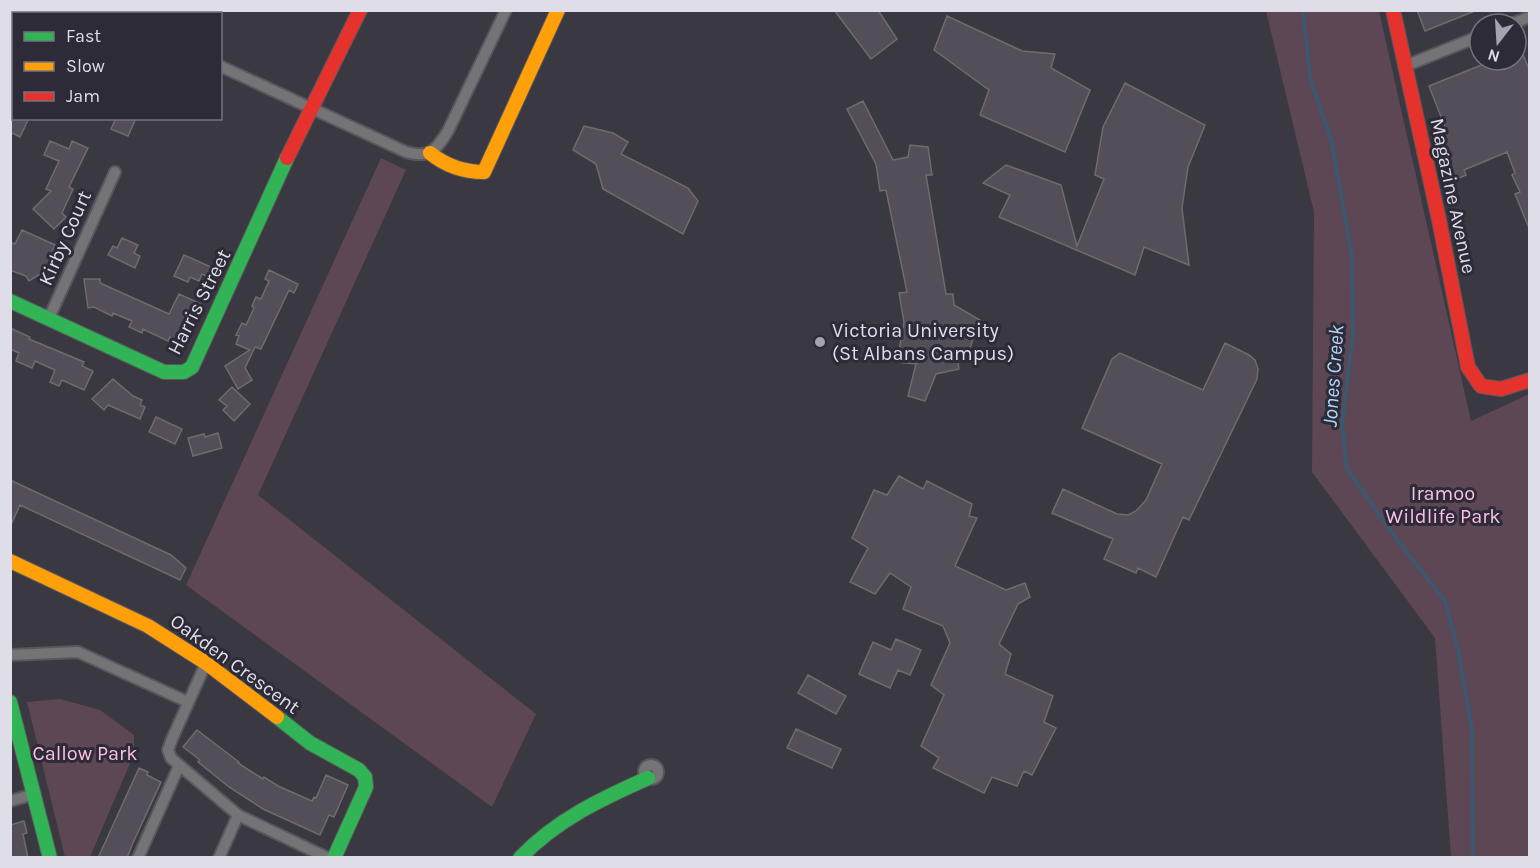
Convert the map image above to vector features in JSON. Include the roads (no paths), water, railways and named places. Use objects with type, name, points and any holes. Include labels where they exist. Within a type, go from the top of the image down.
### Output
[{"type":"street","points":[[312,109],[360,10]]},
{"type":"street","points":[[222,67],[406,152],[422,155],[436,149],[448,131],[506,10]]},
{"type":"street","points":[[430,153],[453,167],[484,172],[558,10]]},
{"type":"street","name":"Magazine Avenue","points":[[1393,10],[1439,220],[1468,367],[1481,386],[1502,389],[1530,380]]},
{"type":"street","points":[[1405,66],[1468,41]]},
{"type":"street","name":"Harris Street","points":[[10,301],[164,372],[184,372],[192,367],[312,109]]},
{"type":"street","name":"Kirby Court","points":[[49,318],[115,172]]},
{"type":"street","name":"Oakden Crescent","points":[[10,561],[148,626],[206,663],[310,743],[359,770],[365,777],[366,787],[334,858]]},
{"type":"street","points":[[10,655],[78,652],[188,702]]},
{"type":"street","points":[[206,663],[168,750],[171,758],[238,815],[328,858]]},
{"type":"street","points":[[10,702],[50,858]]},
{"type":"street","points":[[138,858],[179,766]]},
{"type":"street","points":[[520,858],[547,832],[588,805],[630,786],[646,775]]},
{"type":"street","points":[[10,801],[35,794]]},
{"type":"street","points":[[219,858],[238,815]]},
{"type":"waterway","name":"Jones Creek","points":[[1303,10],[1310,78],[1331,139],[1352,256],[1353,334],[1342,424],[1347,469],[1401,545],[1445,601],[1458,650],[1472,730],[1473,858]]},
{"type":"place","name":"Victoria University (St Albans Campus)","points":[[820,342]]},
{"type":"park label","name":"Iramoo Wildlife Park","points":[[1443,504]]},
{"type":"park label","name":"Callow Park","points":[[85,753]]}]
